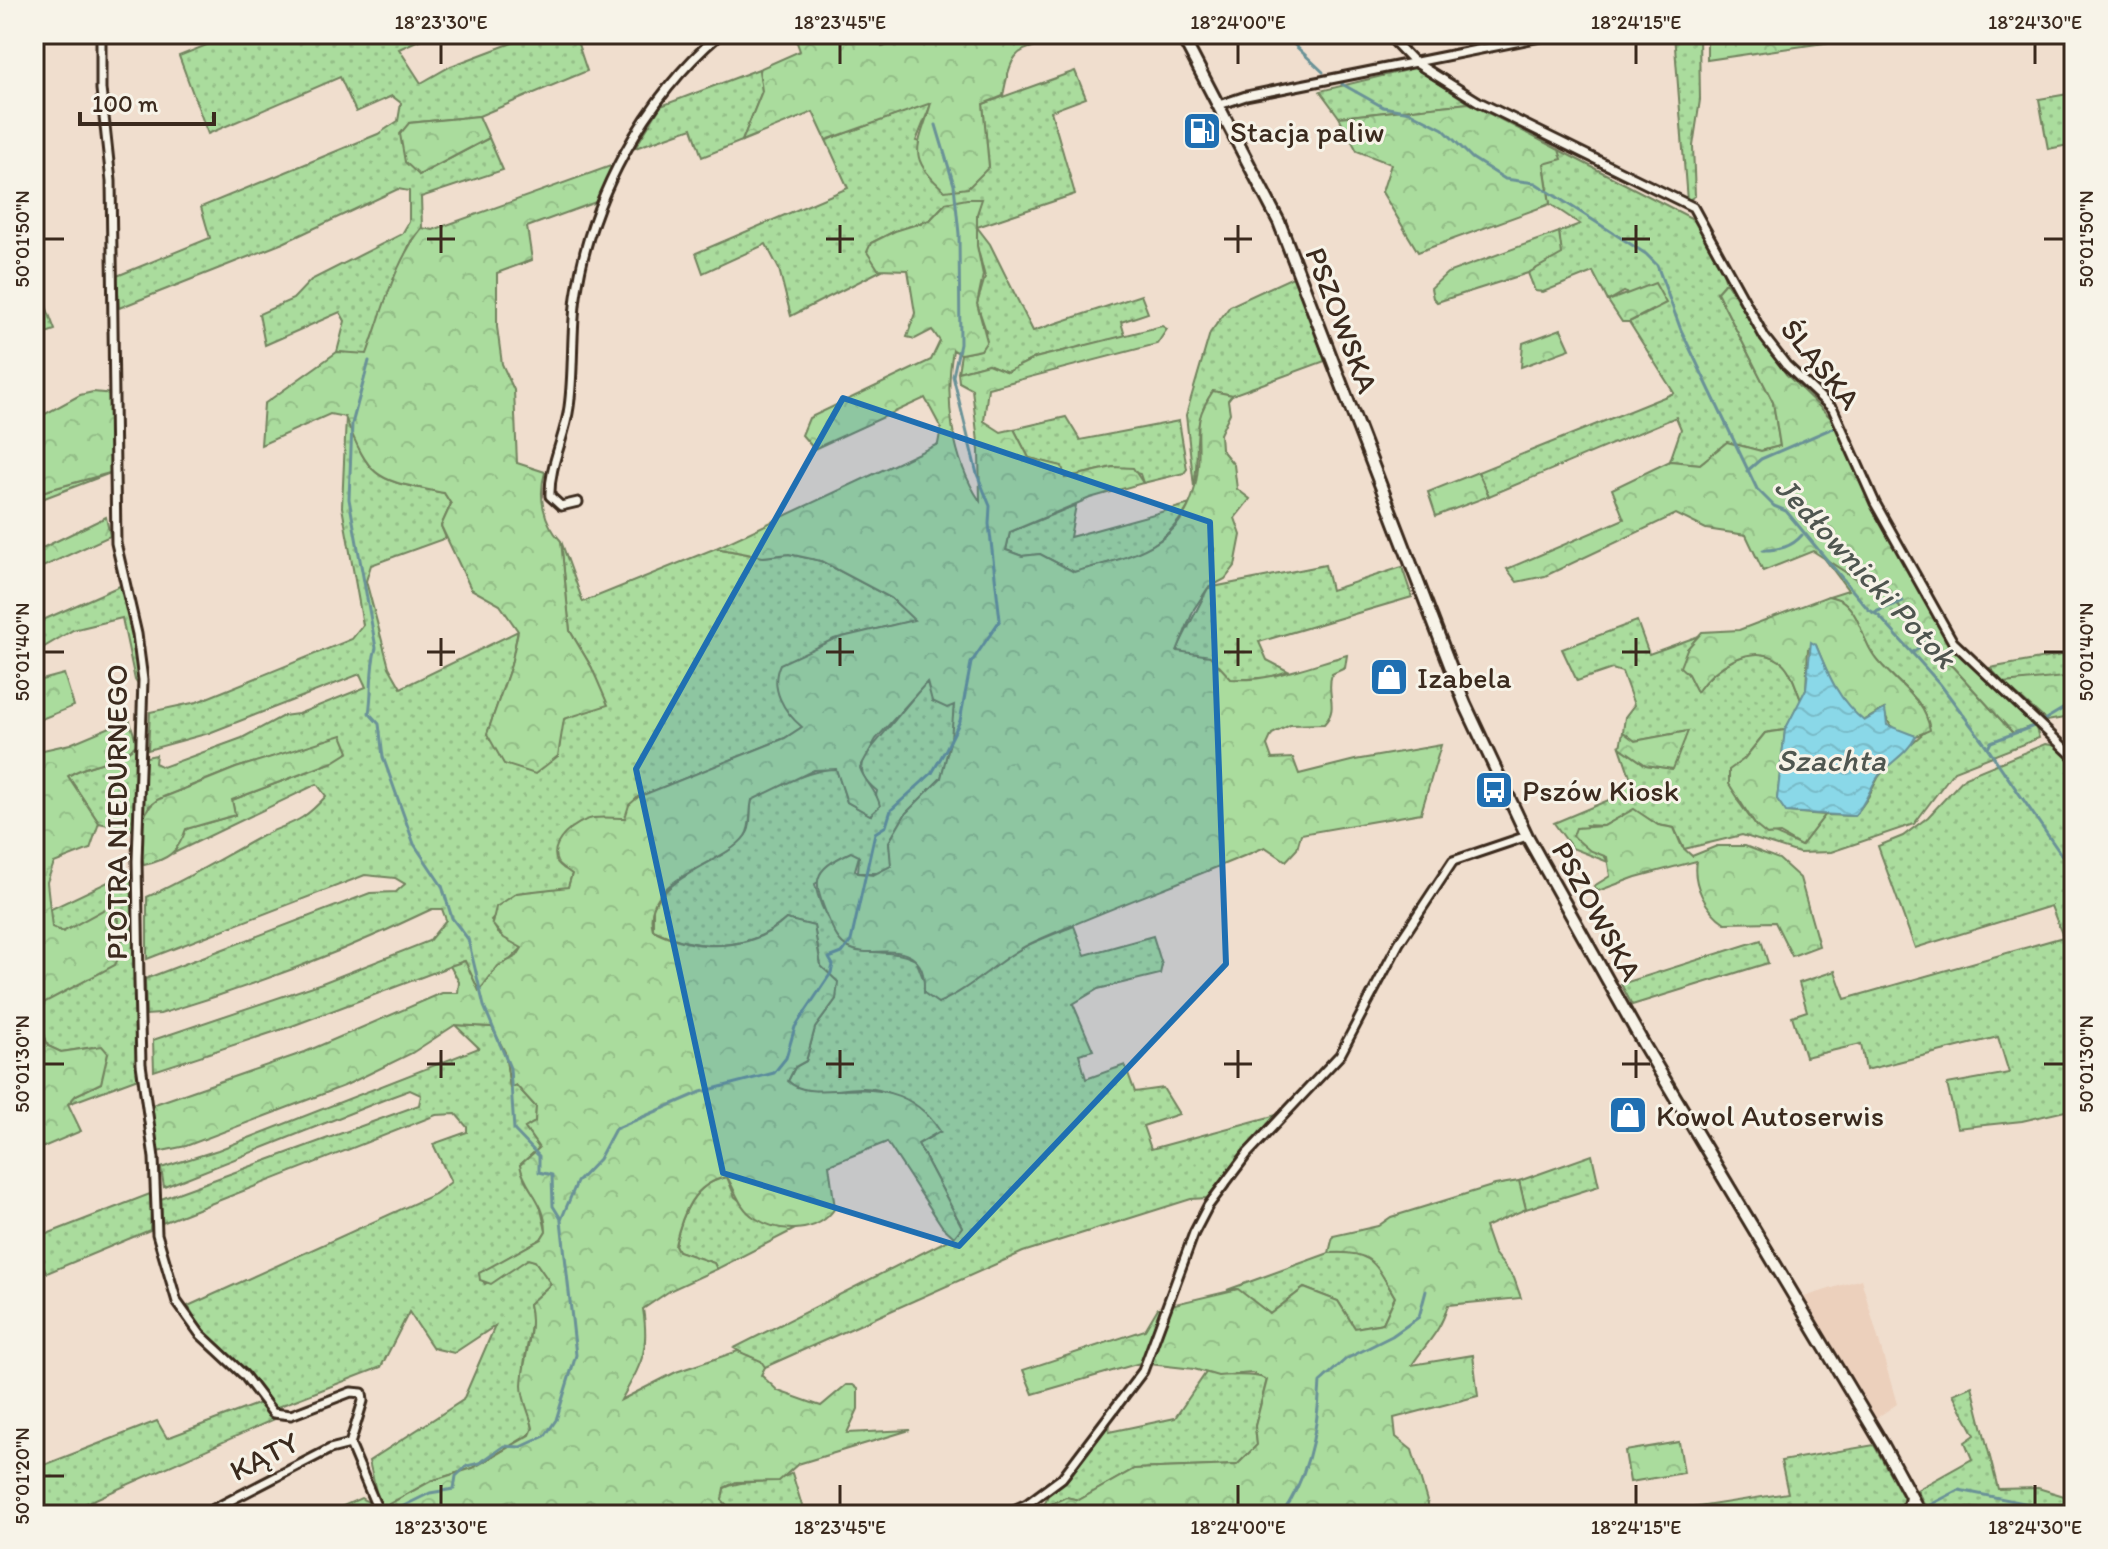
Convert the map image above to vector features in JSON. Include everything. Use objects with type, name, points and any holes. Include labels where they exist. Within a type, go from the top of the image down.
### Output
[{"type":"main road","name":"PSZOWSKA","points":[[1181,34],[1279,222],[1465,704],[1527,836],[1644,1045],[1921,1515]]},
{"type":"street","name":"PIOTRA NIEDURNEGO","points":[[101,34],[101,89],[111,181],[116,543],[141,654],[145,708],[137,861],[141,1064],[155,1164],[159,1249],[177,1302],[206,1340],[244,1375],[270,1410],[279,1415]]},
{"type":"street","points":[[578,502],[561,506],[550,496],[549,476],[569,407],[570,353],[585,244],[615,172],[645,122],[671,86],[720,34]]},
{"type":"street","name":"ŚLĄSKA","points":[[1387,34],[1413,61],[1492,109],[1693,207],[1765,338],[1786,365],[1833,409],[1875,503],[1953,642],[2074,757]]},
{"type":"street","points":[[1219,105],[1246,96],[1556,34]]},
{"type":"street","points":[[1003,1515],[1027,1504],[1062,1478],[1143,1371],[1194,1233],[1208,1206],[1247,1154],[1340,1055],[1399,943],[1453,861],[1527,836]]},
{"type":"street","name":"KĄTY","points":[[202,1515],[330,1449],[350,1444],[363,1401],[359,1392],[291,1415],[279,1415]]},
{"type":"street","points":[[350,1444],[379,1514]]},
{"type":"street","points":[[1905,1515],[1910,1496]]},
{"type":"highlighted area","points":[[843,398],[1210,522],[1226,964],[959,1246],[723,1173],[636,769]]},
{"type":"shaded area","points":[[1861,1279],[1897,1404],[1875,1419],[1804,1297]]},
{"type":"green space","points":[[234,34],[432,34],[399,49],[421,83],[451,66],[536,34],[600,34],[578,44],[587,71],[479,116],[409,123],[419,175],[489,138],[503,170],[421,197],[422,228],[411,241],[367,355],[337,352],[345,321],[340,312],[265,345],[259,314],[293,299],[311,280],[402,234],[409,222],[409,191],[398,189],[283,243],[119,308],[117,276],[210,238],[201,207],[378,134],[398,121],[401,103],[392,96],[356,112],[340,77],[208,134],[179,56]]},
{"type":"green space","points":[[794,34],[877,34],[882,47],[920,34],[1069,34],[1016,56],[1003,96],[983,104],[989,167],[968,188],[945,191],[932,179],[919,159],[919,141],[931,103],[826,140],[813,112],[742,141],[762,91],[759,69],[800,51]]},
{"type":"green space","points":[[1674,34],[1699,34],[1700,100],[1693,146],[1695,196],[1687,201]]},
{"type":"green space","points":[[1707,34],[1886,34],[1707,60]]},
{"type":"green space","points":[[1415,68],[1469,103],[1339,117],[1320,91]]},
{"type":"green space","points":[[759,69],[762,91],[742,141],[702,157],[692,128],[635,148],[661,106]]},
{"type":"green space","points":[[1075,71],[1086,98],[1051,111],[1075,194],[977,227],[981,199],[946,203],[930,220],[895,231],[871,243],[878,269],[882,270],[791,316],[779,269],[766,244],[703,273],[696,253],[848,188],[826,140],[932,102],[916,141],[989,167],[983,104]]},
{"type":"green space","points":[[2074,93],[2074,144],[2048,149],[2039,99]]},
{"type":"green space","points":[[1469,103],[1559,150],[1562,159],[1544,164],[1550,204],[1418,252],[1382,192],[1391,164],[1357,151],[1339,117]]},
{"type":"green space","points":[[479,116],[489,138],[419,175],[405,162],[400,134],[409,123]]},
{"type":"green space","points":[[1559,150],[1695,220],[1720,263],[1726,282],[1717,292],[1773,402],[1780,446],[1761,451],[1727,442],[1700,464],[1670,461],[1681,429],[1676,417],[1489,496],[1478,472],[1674,393],[1629,322],[1657,309],[1624,292],[1608,301],[1593,272],[1543,292],[1535,291],[1528,273],[1561,254],[1559,232],[1580,224],[1550,204],[1544,163],[1561,159]]},
{"type":"green space","points":[[616,164],[596,202],[527,227],[532,260],[497,273],[497,327],[502,364],[514,390],[517,463],[545,472],[542,490],[544,508],[550,526],[561,541],[570,631],[592,668],[608,705],[564,719],[558,756],[535,774],[504,764],[487,734],[511,665],[518,631],[500,605],[471,589],[441,526],[451,504],[444,493],[404,485],[380,475],[362,455],[345,417],[330,414],[261,445],[264,404],[337,352],[367,354],[396,272],[422,228],[433,230]]},
{"type":"green space","points":[[982,199],[977,214],[977,246],[983,275],[977,304],[987,341],[981,350],[961,354],[953,350],[949,388],[957,448],[970,485],[980,501],[979,451],[972,389],[959,382],[958,372],[988,364],[1007,372],[1035,358],[1162,326],[1167,329],[1157,344],[988,388],[984,421],[1001,432],[1014,429],[1029,458],[1062,466],[1065,478],[1113,467],[1133,468],[1143,483],[1090,498],[1010,532],[1006,550],[1022,556],[1040,554],[1074,572],[1139,552],[1157,542],[1173,530],[1185,514],[1194,493],[1199,420],[1206,402],[1213,391],[1232,395],[1228,400],[1230,413],[1220,434],[1221,449],[1234,465],[1237,489],[1250,499],[1235,518],[1241,535],[1235,566],[1225,579],[1208,588],[1194,609],[1177,651],[1210,656],[1231,679],[1275,675],[1347,655],[1345,668],[1332,674],[1330,681],[1332,706],[1329,718],[1324,724],[1290,725],[1272,734],[1267,745],[1272,759],[1293,758],[1299,774],[1355,760],[1441,745],[1421,813],[1301,834],[1297,849],[1286,861],[1265,847],[1036,941],[938,1003],[924,993],[922,971],[914,959],[898,952],[856,951],[841,942],[828,918],[818,878],[828,865],[851,852],[859,856],[855,870],[858,873],[873,875],[891,866],[889,842],[906,813],[941,778],[951,738],[954,705],[947,708],[932,701],[927,682],[876,739],[860,768],[880,806],[870,815],[847,802],[836,769],[814,770],[752,800],[750,823],[745,836],[734,847],[670,885],[658,897],[652,912],[653,930],[686,942],[722,945],[756,938],[786,919],[814,926],[821,966],[838,982],[836,999],[815,1028],[806,1061],[795,1067],[788,1081],[800,1088],[817,1090],[879,1091],[901,1097],[921,1109],[940,1131],[918,1144],[962,1227],[954,1237],[942,1226],[887,1142],[829,1165],[835,1208],[828,1217],[809,1227],[787,1229],[755,1218],[738,1199],[727,1177],[715,1180],[697,1193],[691,1202],[675,1245],[678,1251],[714,1263],[717,1269],[671,1290],[643,1309],[645,1337],[642,1358],[621,1400],[676,1372],[738,1351],[761,1361],[765,1367],[761,1375],[778,1391],[821,1406],[846,1385],[853,1385],[858,1389],[858,1409],[847,1433],[910,1430],[798,1464],[779,1481],[736,1482],[724,1488],[722,1500],[736,1515],[383,1515],[380,1509],[431,1481],[473,1468],[530,1435],[533,1428],[522,1385],[531,1324],[529,1304],[551,1284],[535,1261],[528,1259],[491,1284],[480,1280],[479,1273],[541,1239],[546,1231],[542,1211],[520,1165],[539,1148],[525,1128],[535,1122],[536,1107],[516,1085],[510,1088],[505,1052],[492,1027],[455,1025],[412,1053],[344,1086],[186,1146],[157,1152],[152,1105],[305,1052],[442,993],[458,993],[459,982],[450,966],[465,961],[479,991],[498,966],[517,956],[522,948],[504,938],[492,924],[496,907],[517,893],[568,887],[572,874],[558,864],[555,854],[560,840],[572,828],[593,818],[625,818],[629,805],[638,797],[785,738],[802,727],[784,707],[777,691],[780,664],[834,639],[914,620],[891,598],[821,561],[789,554],[763,557],[716,548],[938,444],[941,428],[925,398],[814,449],[802,435],[809,418],[931,360],[940,341],[932,330],[915,339],[907,337],[915,313],[908,270],[878,269],[867,252],[871,243],[895,231],[930,220],[946,203]]},
{"type":"green space","points":[[977,227],[990,244],[1033,331],[1141,295],[1148,313],[1121,322],[1125,336],[1035,358],[1007,372],[988,364],[958,372],[961,354],[981,350],[986,331],[977,304],[985,277],[977,246]]},
{"type":"green space","points":[[1559,232],[1562,254],[1528,273],[1437,302],[1433,298],[1431,288],[1447,273]]},
{"type":"green space","points":[[1295,276],[1325,361],[1232,395],[1213,391],[1198,427],[1194,487],[1186,415],[1210,333],[1230,306]]},
{"type":"green space","points":[[1726,282],[1786,374],[1835,422],[1877,515],[1946,639],[2035,725],[2013,733],[1953,667],[1922,645],[1889,589],[1861,582],[1813,551],[1763,571],[1746,535],[1706,529],[1676,514],[1545,576],[1517,582],[1507,569],[1624,519],[1612,489],[1670,461],[1700,464],[1727,442],[1761,451],[1780,446],[1773,402],[1717,292]]},
{"type":"green space","points":[[1655,283],[1666,303],[1629,322],[1622,322],[1608,301]]},
{"type":"green space","points":[[44,301],[55,330],[34,337],[34,305]]},
{"type":"green space","points":[[1561,329],[1570,349],[1521,367],[1523,343]]},
{"type":"green space","points":[[93,392],[113,394],[113,472],[34,494],[34,420],[80,395]]},
{"type":"green space","points":[[346,417],[362,455],[379,475],[404,485],[444,493],[451,504],[441,526],[446,538],[371,565],[366,581],[389,667],[401,688],[518,631],[511,665],[487,734],[558,756],[563,719],[592,668],[570,631],[561,541],[583,602],[716,548],[763,557],[789,554],[821,561],[891,598],[915,620],[834,639],[802,727],[785,738],[638,797],[625,818],[588,821],[574,828],[557,861],[572,874],[568,888],[517,893],[491,920],[498,933],[522,948],[479,991],[464,961],[292,1026],[154,1071],[153,1040],[322,983],[429,941],[446,920],[442,909],[432,909],[332,954],[264,980],[160,1014],[146,1015],[145,979],[370,893],[396,892],[405,884],[395,878],[365,875],[147,959],[147,897],[301,818],[326,796],[317,784],[174,853],[186,829],[235,815],[232,800],[333,762],[342,736],[236,768],[163,797],[149,806],[142,821],[146,757],[156,755],[155,763],[163,767],[242,738],[283,716],[298,714],[366,687],[360,674],[209,733],[148,750],[150,712],[197,702],[352,639],[363,625],[342,507]]},
{"type":"green space","points":[[1066,417],[1080,440],[1179,421],[1187,469],[1184,473],[1143,483],[1140,474],[1113,467],[1065,478],[1061,466],[1029,458],[1014,429]]},
{"type":"green space","points":[[113,472],[34,502],[34,494]]},
{"type":"green space","points":[[1478,472],[1489,496],[1436,516],[1428,492]]},
{"type":"green space","points":[[1190,504],[1166,534],[1141,552],[1074,572],[1040,554],[1022,556],[1006,550],[1010,532],[1076,505],[1070,537]]},
{"type":"green space","points":[[106,517],[110,536],[34,571],[34,552]]},
{"type":"green space","points":[[1824,558],[1861,582],[1889,589],[1922,645],[1953,667],[2013,733],[2035,725],[2039,738],[1954,771],[1914,824],[1831,852],[1799,853],[1742,835],[1684,849],[1674,828],[1658,825],[1634,810],[1604,826],[1586,825],[1608,862],[1572,848],[1554,823],[1616,797],[1614,790],[1632,782],[1620,747],[1646,765],[1672,769],[1687,731],[1635,741],[1623,732],[1625,717],[1634,705],[1622,672],[1612,669],[1577,681],[1562,649],[1637,621],[1649,654],[1699,636],[1687,649],[1688,674],[1697,691],[1723,666],[1745,655],[1769,655],[1784,664],[1790,673],[1801,700],[1785,730],[1765,733],[1744,759],[1738,801],[1756,826],[1801,846],[1825,815],[1854,816],[1881,774],[1929,729],[1914,697],[1873,654],[1851,610],[1842,601],[1829,596],[1848,590]]},
{"type":"green space","points":[[1325,565],[1331,590],[1402,567],[1412,597],[1259,642],[1267,660],[1288,671],[1267,678],[1231,680],[1216,666],[1176,651],[1208,588]]},
{"type":"green space","points":[[122,585],[137,657],[139,686],[135,680],[122,618],[73,630],[34,653],[34,624]]},
{"type":"green space","points":[[1828,596],[1842,600],[1850,609],[1871,651],[1922,708],[1930,730],[1916,736],[1898,731],[1888,721],[1884,709],[1863,721],[1840,696],[1816,645],[1808,649],[1806,689],[1801,700],[1787,668],[1769,656],[1757,654],[1734,660],[1713,674],[1697,692],[1688,674],[1680,667],[1687,649],[1702,632],[1739,630]]},
{"type":"green space","points":[[2074,653],[2074,676],[2066,678],[2004,683],[1990,668]]},
{"type":"green space","points":[[64,674],[74,706],[34,722],[34,682]]},
{"type":"green space","points":[[2074,676],[2074,711],[2064,718],[2047,721],[2004,683]]},
{"type":"green space","points":[[927,681],[954,704],[952,737],[941,778],[906,813],[889,842],[892,866],[885,873],[858,873],[859,857],[815,884],[826,915],[839,935],[856,948],[916,960],[924,981],[981,977],[1013,953],[1074,926],[1085,955],[1153,936],[1162,965],[1160,974],[1098,989],[1073,1004],[1093,1050],[1079,1054],[1086,1079],[1125,1065],[1135,1092],[1163,1088],[1179,1114],[1143,1126],[1151,1149],[1280,1114],[1207,1198],[1191,1199],[1023,1252],[765,1367],[734,1348],[954,1237],[962,1227],[918,1144],[940,1132],[912,1106],[888,1093],[868,1088],[807,1091],[788,1081],[795,1067],[806,1061],[815,1028],[836,999],[821,966],[814,926],[786,919],[772,930],[739,943],[686,942],[653,930],[653,907],[675,883],[741,840],[748,831],[752,800],[793,780],[836,768],[847,802],[871,815],[877,791],[864,776],[865,756]]},
{"type":"green space","points":[[129,719],[137,744],[119,757],[68,776],[99,823],[90,849],[54,863],[47,882],[52,927],[63,932],[110,906],[121,935],[121,950],[115,965],[34,1008],[34,752],[70,744]]},
{"type":"green space","points":[[1785,730],[1777,799],[1787,812],[1825,815],[1801,846],[1780,834],[1767,835],[1756,826],[1729,784],[1729,770],[1744,759],[1765,733]]},
{"type":"green space","points":[[1688,731],[1673,769],[1646,765],[1620,747],[1623,732],[1635,741]]},
{"type":"green space","points":[[342,735],[349,752],[333,762],[232,800],[235,815],[186,829],[171,854],[144,865],[141,830],[146,813],[157,800],[236,768]]},
{"type":"green space","points":[[137,744],[133,830],[99,823],[68,776],[120,756]]},
{"type":"green space","points":[[2045,744],[2058,746],[2074,762],[2074,1109],[2022,1121],[1957,1128],[1947,1084],[2009,1073],[1998,1037],[1866,1070],[1861,1044],[1805,1057],[1792,1016],[1807,1011],[1799,983],[1835,971],[1845,999],[2063,937],[2051,906],[1915,948],[1878,846],[1903,836],[1928,817],[1965,777]]},
{"type":"green space","points":[[1634,809],[1658,825],[1674,828],[1682,847],[1692,856],[1717,846],[1745,846],[1779,859],[1800,878],[1819,946],[1792,956],[1775,922],[1725,923],[1712,911],[1698,888],[1696,861],[1598,891],[1594,886],[1610,876],[1607,857],[1589,850],[1573,836],[1576,828],[1604,826]]},
{"type":"green space","points":[[131,871],[138,1078],[68,1104],[76,1095],[101,1083],[103,1069],[92,1047],[61,1052],[48,1046],[44,1034],[34,1032],[34,1008],[122,952],[118,918],[103,911],[63,932],[51,927],[49,910]]},
{"type":"green space","points":[[1761,940],[1768,963],[1632,1005],[1621,984]]},
{"type":"green space","points":[[455,1025],[492,1027],[505,1052],[510,1087],[516,1085],[536,1107],[535,1122],[525,1128],[539,1148],[520,1165],[538,1196],[546,1231],[541,1239],[479,1274],[485,1284],[528,1259],[535,1261],[551,1284],[529,1304],[531,1328],[524,1382],[533,1428],[530,1434],[473,1468],[431,1481],[381,1509],[383,1515],[323,1515],[361,1498],[380,1509],[369,1461],[463,1400],[495,1326],[454,1353],[433,1348],[409,1312],[381,1367],[272,1409],[206,1336],[188,1306],[435,1194],[451,1182],[433,1144],[467,1132],[467,1127],[456,1114],[436,1115],[162,1223],[161,1199],[419,1105],[421,1095],[410,1090],[164,1187],[161,1168],[218,1150],[479,1048]]},
{"type":"green space","points":[[34,1032],[44,1034],[48,1046],[61,1052],[102,1046],[108,1053],[101,1083],[76,1095],[68,1104],[81,1131],[34,1151]]},
{"type":"green space","points":[[1592,1155],[1599,1186],[1526,1209],[1519,1181]]},
{"type":"green space","points":[[153,1176],[150,1230],[47,1273],[34,1249],[34,1239],[150,1194]]},
{"type":"green space","points":[[727,1177],[735,1197],[768,1223],[795,1229],[717,1269],[714,1263],[678,1251],[675,1245],[681,1222],[697,1193],[715,1180]]},
{"type":"green space","points":[[1519,1181],[1526,1209],[1485,1227],[1494,1253],[1514,1278],[1521,1298],[1448,1305],[1437,1330],[1412,1365],[1473,1355],[1478,1396],[1394,1418],[1396,1437],[1412,1450],[1431,1515],[1043,1515],[1043,1508],[1066,1497],[1079,1500],[1134,1469],[1237,1465],[1257,1445],[1255,1426],[1267,1380],[1252,1373],[1218,1376],[1194,1369],[1140,1363],[1033,1394],[1023,1370],[1145,1330],[1158,1308],[1238,1289],[1270,1314],[1304,1288],[1338,1301],[1355,1328],[1383,1323],[1395,1297],[1371,1261],[1355,1254],[1329,1253],[1333,1236],[1378,1226],[1391,1217],[1495,1185]]},
{"type":"green space","points":[[1352,1252],[1373,1259],[1395,1297],[1383,1323],[1355,1328],[1338,1301],[1304,1288],[1270,1314],[1237,1289],[1227,1290],[1329,1253]]},
{"type":"green space","points":[[1207,1371],[1267,1379],[1255,1426],[1257,1445],[1237,1465],[1134,1469],[1079,1500],[1066,1497],[1043,1508],[1048,1495],[1069,1478],[1110,1424],[1109,1432],[1175,1418]]},
{"type":"green space","points":[[1972,1386],[1998,1489],[2038,1488],[2074,1499],[2074,1515],[1955,1507],[1930,1515],[1917,1490],[1972,1459],[1965,1442],[1975,1435],[1953,1394]]},
{"type":"green space","points":[[260,1403],[279,1417],[60,1515],[34,1515],[34,1469],[157,1421],[167,1438]]},
{"type":"green space","points":[[1679,1442],[1684,1473],[1630,1482],[1625,1451]]},
{"type":"green space","points":[[1874,1445],[1913,1515],[1647,1515],[1788,1493],[1781,1461]]},
{"type":"green space","points":[[792,1473],[803,1509],[783,1515],[736,1515],[721,1500],[724,1488],[775,1480]]},
{"type":"water","name":"Szachta","points":[[1811,642],[1816,645],[1830,676],[1855,713],[1864,721],[1885,709],[1887,725],[1916,736],[1905,752],[1878,777],[1854,816],[1786,812],[1777,799],[1785,730],[1806,689]]},
{"type":"waterway","name":"Jedłownicki Potok","points":[[1283,34],[1323,72]]},
{"type":"waterway","name":"Jedłownicki Potok","points":[[1342,84],[1383,107],[1410,112],[1443,129],[1472,158],[1505,179],[1535,183],[1646,254],[1657,265],[1681,330],[1757,489],[1774,506],[1786,511],[1868,609],[1879,616],[1940,684],[2074,873]]},
{"type":"waterway","points":[[385,1515],[430,1493],[454,1489],[456,1476],[467,1466],[480,1463],[504,1446],[521,1447],[545,1436],[556,1420],[576,1355],[561,1220],[577,1182],[599,1159],[615,1129],[701,1092],[774,1073],[786,1058],[795,1027],[831,973],[833,965],[829,958],[842,953],[851,941],[875,833],[886,826],[891,810],[932,773],[960,721],[971,663],[1000,620],[989,524],[990,506],[977,474],[953,376],[960,344],[959,234],[954,185],[936,125]]},
{"type":"waterway","points":[[369,361],[352,424],[349,499],[376,648],[369,713],[379,724],[383,757],[414,844],[442,886],[452,918],[468,939],[484,1006],[510,1068],[514,1130],[539,1156],[539,1172],[552,1175],[553,1206],[561,1219]]},
{"type":"waterway","points":[[1747,471],[1761,459],[1835,427]]},
{"type":"waterway","points":[[1763,550],[1785,547],[1802,535]]},
{"type":"waterway","points":[[1873,613],[1903,601]]},
{"type":"waterway","points":[[1912,653],[1931,638]]},
{"type":"waterway","points":[[2044,720],[2074,702]]},
{"type":"waterway","points":[[1988,748],[1991,742],[2034,726]]},
{"type":"waterway","points":[[1281,1515],[1299,1485],[1310,1452],[1320,1382],[1346,1359],[1392,1336],[1419,1317],[1426,1291]]},
{"type":"waterway","points":[[1928,1506],[1959,1490],[2074,1513]]},
{"type":"waterway","points":[[1897,1515],[1899,1509]]},
{"type":"place","name":"Stacja paliw","points":[[1202,131]]},
{"type":"place","name":"Izabela","points":[[1389,677]]},
{"type":"place","name":"Pszów Kiosk","points":[[1494,790]]},
{"type":"place","name":"Kowol Autoserwis","points":[[1628,1115]]}]
